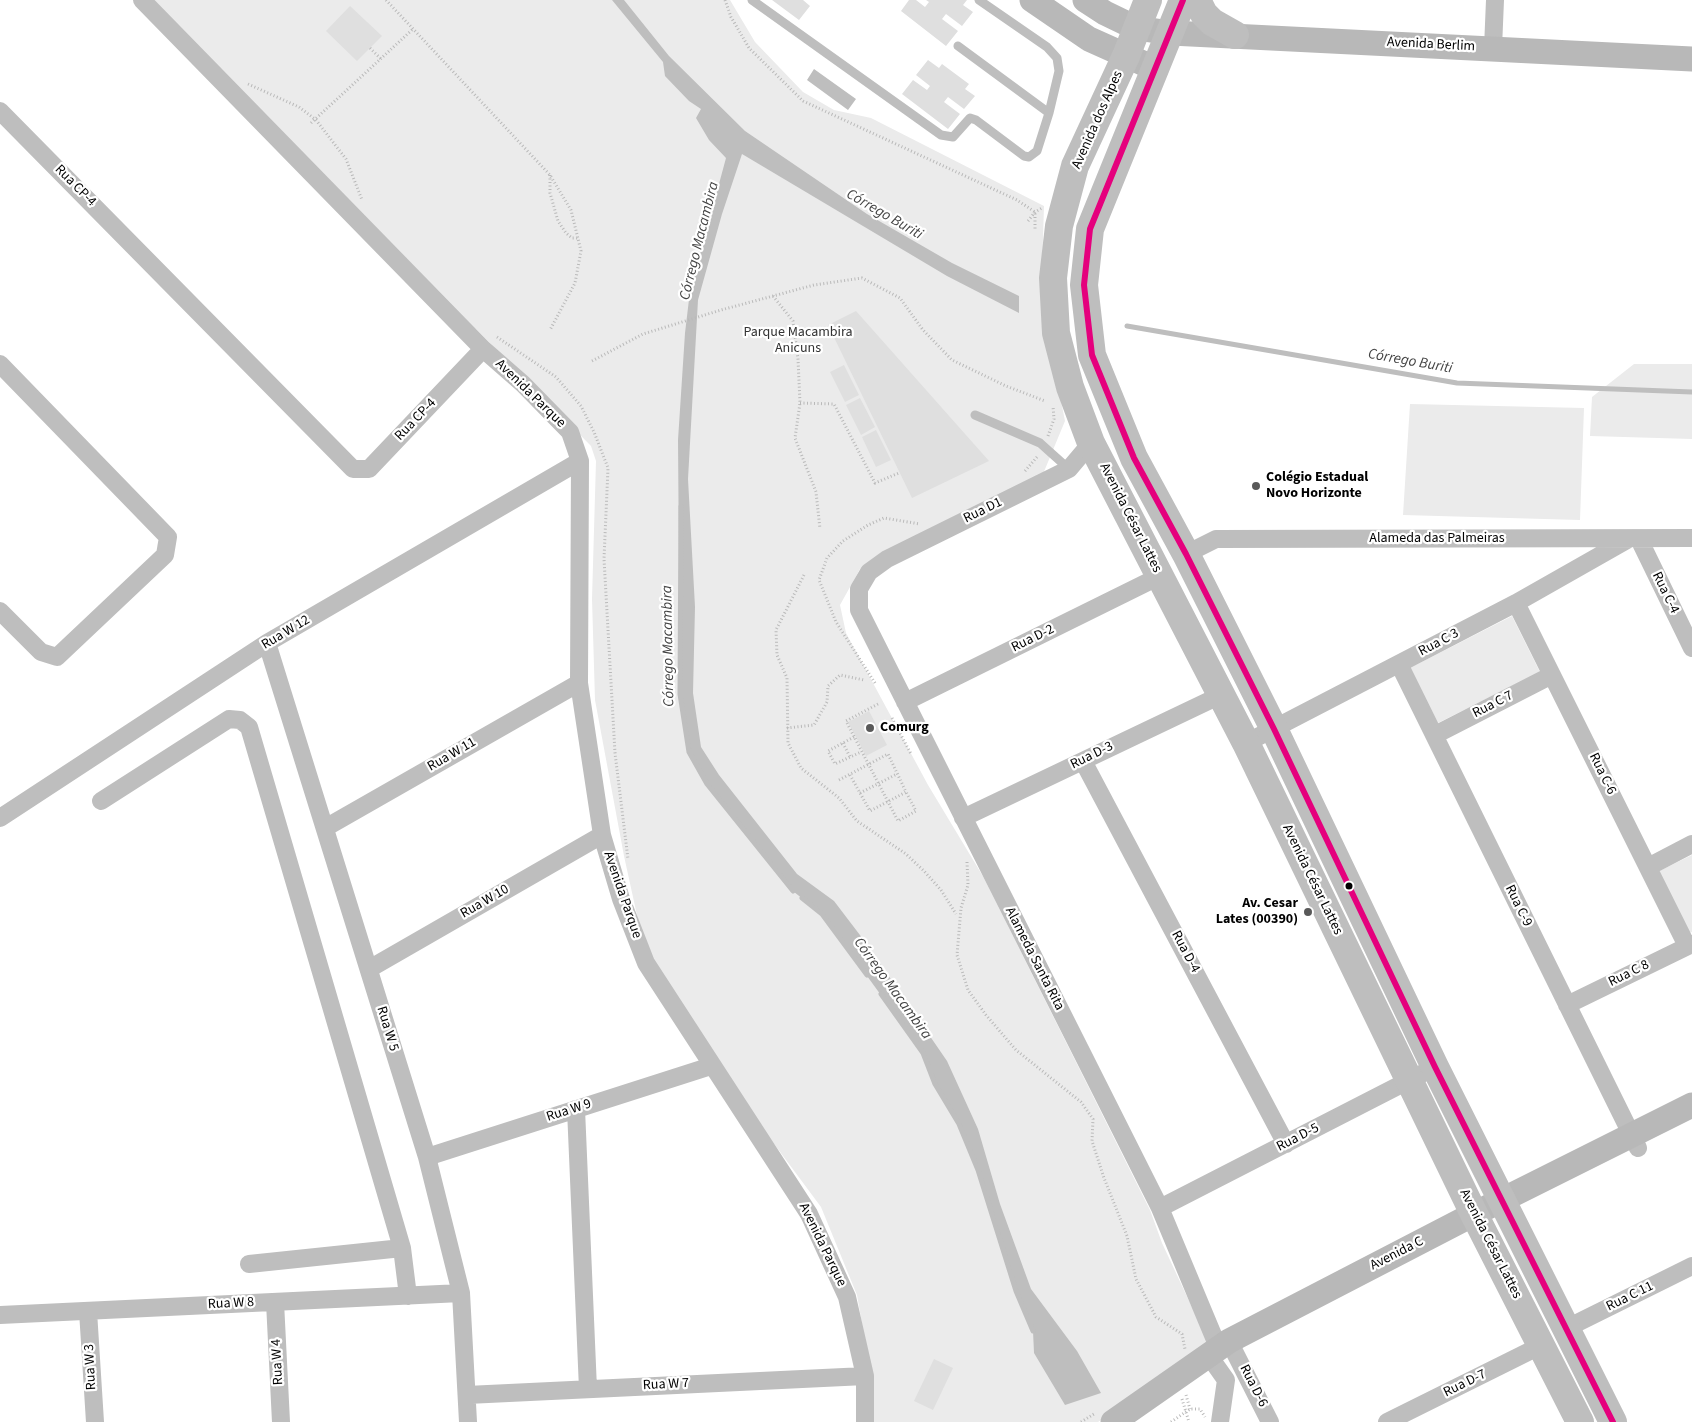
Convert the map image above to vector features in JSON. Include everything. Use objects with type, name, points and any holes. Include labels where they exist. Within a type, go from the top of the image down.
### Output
[{"type":"main road","name":"Avenida dos Alpes","points":[[1056,333],[1053,278],[1059,226],[1075,166],[1126,56],[1148,0]]},
{"type":"main road","points":[[1183,0],[1090,230],[1084,285],[1092,355],[1134,458],[1186,554],[1274,729],[1435,1067],[1613,1422]]},
{"type":"main road","points":[[1197,0],[1204,14],[1212,22],[1235,35]]},
{"type":"main road","name":"Avenida César Lattes","points":[[1056,333],[1070,388],[1091,443],[1246,743],[1477,1220],[1580,1422]]},
{"type":"street","points":[[142,0],[483,349]]},
{"type":"street","points":[[1032,0],[1089,39],[1156,69]]},
{"type":"street","name":"Avenida Berlim","points":[[1085,0],[1105,13],[1136,28],[1170,33],[1692,59]]},
{"type":"street","points":[[1493,48],[1496,0]]},
{"type":"street","name":"Rua CP-4","points":[[0,110],[353,469],[369,469],[483,349]]},
{"type":"street","name":"Avenida Parque","points":[[483,349],[523,384],[570,432],[580,461],[579,683],[602,834],[621,899],[646,962],[809,1214],[847,1297],[865,1376],[866,1422]]},
{"type":"street","points":[[0,364],[168,537],[165,555],[58,657],[40,652],[0,611]]},
{"type":"street","name":"Rua D1","points":[[869,572],[887,559],[1069,469],[1091,443]]},
{"type":"street","name":"Rua W 12","points":[[0,818],[267,643],[580,461]]},
{"type":"street","name":"Rua C 3","points":[[1246,743],[1516,603],[1634,538]]},
{"type":"street","name":"Rua C-4","points":[[1634,538],[1692,648]]},
{"type":"street","name":"Alameda das Palmeiras","points":[[1186,554],[1216,539],[1692,538]]},
{"type":"street","name":"Alameda Santa Rita","points":[[869,572],[860,589],[859,610],[1160,1208],[1222,1354],[1226,1380],[1220,1422]]},
{"type":"street","name":"Rua D-2","points":[[905,702],[1160,576]]},
{"type":"street","name":"Rua C-6","points":[[1516,603],[1648,867],[1690,945]]},
{"type":"street","name":"Rua W 5","points":[[267,643],[427,1157],[461,1293],[468,1422]]},
{"type":"street","name":"Rua C-9","points":[[1399,664],[1634,1142]]},
{"type":"street","name":"Rua C 7","points":[[1434,735],[1552,675]]},
{"type":"street","name":"Rua W 11","points":[[325,828],[579,683]]},
{"type":"street","name":"Rua D-3","points":[[963,818],[1221,695]]},
{"type":"street","points":[[101,800],[229,718],[240,720],[248,726],[402,1248],[408,1296]]},
{"type":"street","name":"Rua D-4","points":[[1084,760],[1286,1144]]},
{"type":"street","name":"Rua W 10","points":[[369,969],[602,834]]},
{"type":"street","points":[[1648,867],[1692,844]]},
{"type":"street","name":"Rua C 8","points":[[1567,1005],[1690,945]]},
{"type":"street","name":"Rua W 9","points":[[427,1157],[712,1066]]},
{"type":"street","name":"Rua D-5","points":[[1160,1208],[1435,1067]]},
{"type":"street","name":"Avenida C","points":[[1113,1422],[1178,1378],[1477,1220],[1634,1142],[1692,1105]]},
{"type":"street","points":[[576,1109],[588,1389]]},
{"type":"street","name":"Avenida C","points":[[1634,1142],[1692,1122]]},
{"type":"street","points":[[249,1264],[402,1248]]},
{"type":"street","name":"Rua C 11","points":[[1567,1328],[1692,1266]]},
{"type":"street","name":"Rua W 8","points":[[0,1315],[461,1293]]},
{"type":"street","name":"Rua W 4","points":[[276,1302],[281,1422]]},
{"type":"street","name":"Rua W 3","points":[[88,1311],[95,1422]]},
{"type":"street","name":"Rua D-7","points":[[1387,1422],[1413,1416],[1542,1345]]},
{"type":"street","name":"Avenida C","points":[[1136,1422],[1185,1389],[1222,1354]]},
{"type":"street","name":"Rua D-6","points":[[1222,1354],[1270,1422]]},
{"type":"street","name":"Rua W 7","points":[[467,1394],[865,1376]]},
{"type":"lane","points":[[752,0],[947,138],[958,134],[970,118],[976,120],[1024,156],[1029,157],[1037,151],[1049,113],[1059,71],[1057,58],[1047,47],[980,0]]},
{"type":"lane","points":[[958,46],[1049,113]]},
{"type":"lane","points":[[975,415],[1040,443],[1069,469]]},
{"type":"path","points":[[386,0],[550,175],[571,210],[580,251],[575,283],[550,330]]},
{"type":"path","points":[[311,124],[413,30]]},
{"type":"path","points":[[370,48],[381,59]]},
{"type":"path","points":[[550,175],[550,193],[558,221],[566,233],[572,238],[578,238]]},
{"type":"path","points":[[592,361],[643,334],[721,310],[814,285],[862,278],[900,298],[923,330],[952,360],[1006,386],[1046,402]]},
{"type":"path","points":[[773,296],[793,321],[798,359],[800,403],[795,438],[816,492],[820,529]]},
{"type":"path","points":[[800,403],[834,404],[875,483],[899,473]]},
{"type":"path","points":[[804,575],[776,630],[777,655],[787,678],[788,743],[801,768],[839,798],[857,821],[906,854],[941,890],[956,914]]},
{"type":"path","points":[[787,728],[814,725],[827,702],[828,686],[840,675],[864,680]]},
{"type":"path","points":[[839,780],[869,765],[888,754],[916,811],[898,821],[878,784],[869,765],[846,721],[878,704]]},
{"type":"path","points":[[854,736],[828,751],[835,764],[862,752]]},
{"type":"path","points":[[842,743],[850,757]]},
{"type":"path","points":[[850,774],[870,811],[906,792]]},
{"type":"path","points":[[860,793],[898,774]]},
{"type":"path","points":[[1171,1422],[1190,1409],[1200,1409],[1205,1417],[1204,1422]]},
{"type":"green space","name":"Parque Macambira Anicuns","points":[[153,0],[730,0],[755,42],[803,92],[834,110],[871,118],[1044,206],[1042,270],[1048,336],[1065,421],[1043,474],[860,569],[840,605],[846,633],[928,785],[984,878],[1150,1210],[1162,1243],[1211,1348],[1098,1422],[874,1422],[871,1376],[857,1295],[821,1207],[711,1059],[674,998],[642,938],[624,856],[595,700],[592,599],[596,461],[591,446]]},
{"type":"green space","points":[[1634,364],[1692,364],[1692,439],[1590,436],[1592,397]]},
{"type":"green space","points":[[1410,404],[1584,408],[1580,520],[1403,515]]},
{"type":"green space","points":[[1512,616],[1540,672],[1438,723],[1410,668]]},
{"type":"green space","points":[[1692,855],[1692,932],[1689,933],[1659,871]]},
{"type":"water","points":[[612,0],[624,0],[669,56],[745,131],[867,214],[952,263],[1019,296],[1019,313],[947,276],[742,154],[722,214],[698,300],[688,479],[695,607],[693,693],[701,747],[719,775],[797,874],[834,901],[866,943],[947,1061],[978,1129],[1000,1204],[1031,1289],[1077,1351],[1101,1393],[1065,1405],[1034,1353],[1033,1331],[1016,1291],[978,1170],[959,1124],[935,1084],[923,1053],[822,914],[789,888],[707,784],[689,752],[680,694],[678,440],[685,333],[690,291],[726,158],[709,140],[696,118],[701,109],[689,101],[665,76],[663,62]]},
{"type":"water","points":[[814,69],[856,99],[848,110],[807,80]]},
{"type":"building","points":[[772,0],[803,0],[810,6],[799,20]]},
{"type":"building","points":[[909,0],[916,0],[925,7],[929,2],[926,0],[967,0],[963,5],[973,12],[962,26],[946,14],[942,19],[958,31],[946,46],[901,11]]},
{"type":"building","points":[[350,6],[382,36],[357,61],[326,31]]},
{"type":"building","points":[[928,60],[939,68],[942,64],[969,84],[965,89],[975,96],[964,109],[948,97],[944,102],[960,114],[948,129],[902,94],[913,80],[927,90],[930,86],[916,75]]},
{"type":"building","points":[[856,311],[989,461],[912,498],[828,325]]},
{"type":"building","points":[[844,365],[859,395],[845,402],[830,372]]},
{"type":"building","points":[[860,398],[875,427],[861,435],[846,405]]},
{"type":"building","points":[[876,430],[891,460],[876,467],[862,437]]},
{"type":"building","points":[[869,711],[887,745],[866,756],[848,722]]},
{"type":"building","points":[[934,1359],[953,1368],[933,1410],[914,1401]]},
{"type":"waterway","name":"Córrego Buriti","points":[[1127,326],[1457,383],[1692,392]]},
{"type":"waterway","name":"Córrego Macambira","points":[[681,506],[680,694],[689,752],[707,784],[793,891]]},
{"type":"waterway","name":"Córrego Macambira","points":[[802,898],[822,914],[867,975]]},
{"type":"waterway","name":"Córrego Macambira","points":[[881,994],[923,1053],[935,1084],[959,1124],[978,1170],[1016,1291],[1033,1331]]},
{"type":"transit line","points":[[1183,0],[1090,229],[1084,285],[1092,355],[1134,458],[1186,554],[1274,729],[1435,1067],[1613,1422]]},
{"type":"place","name":"Colégio Estadual Novo Horizonte","points":[[1256,486]]},
{"type":"place","name":"Comurg","points":[[870,728]]},
{"type":"place","name":"Av. Cesar Lates (00390)","points":[[1308,912]]}]
